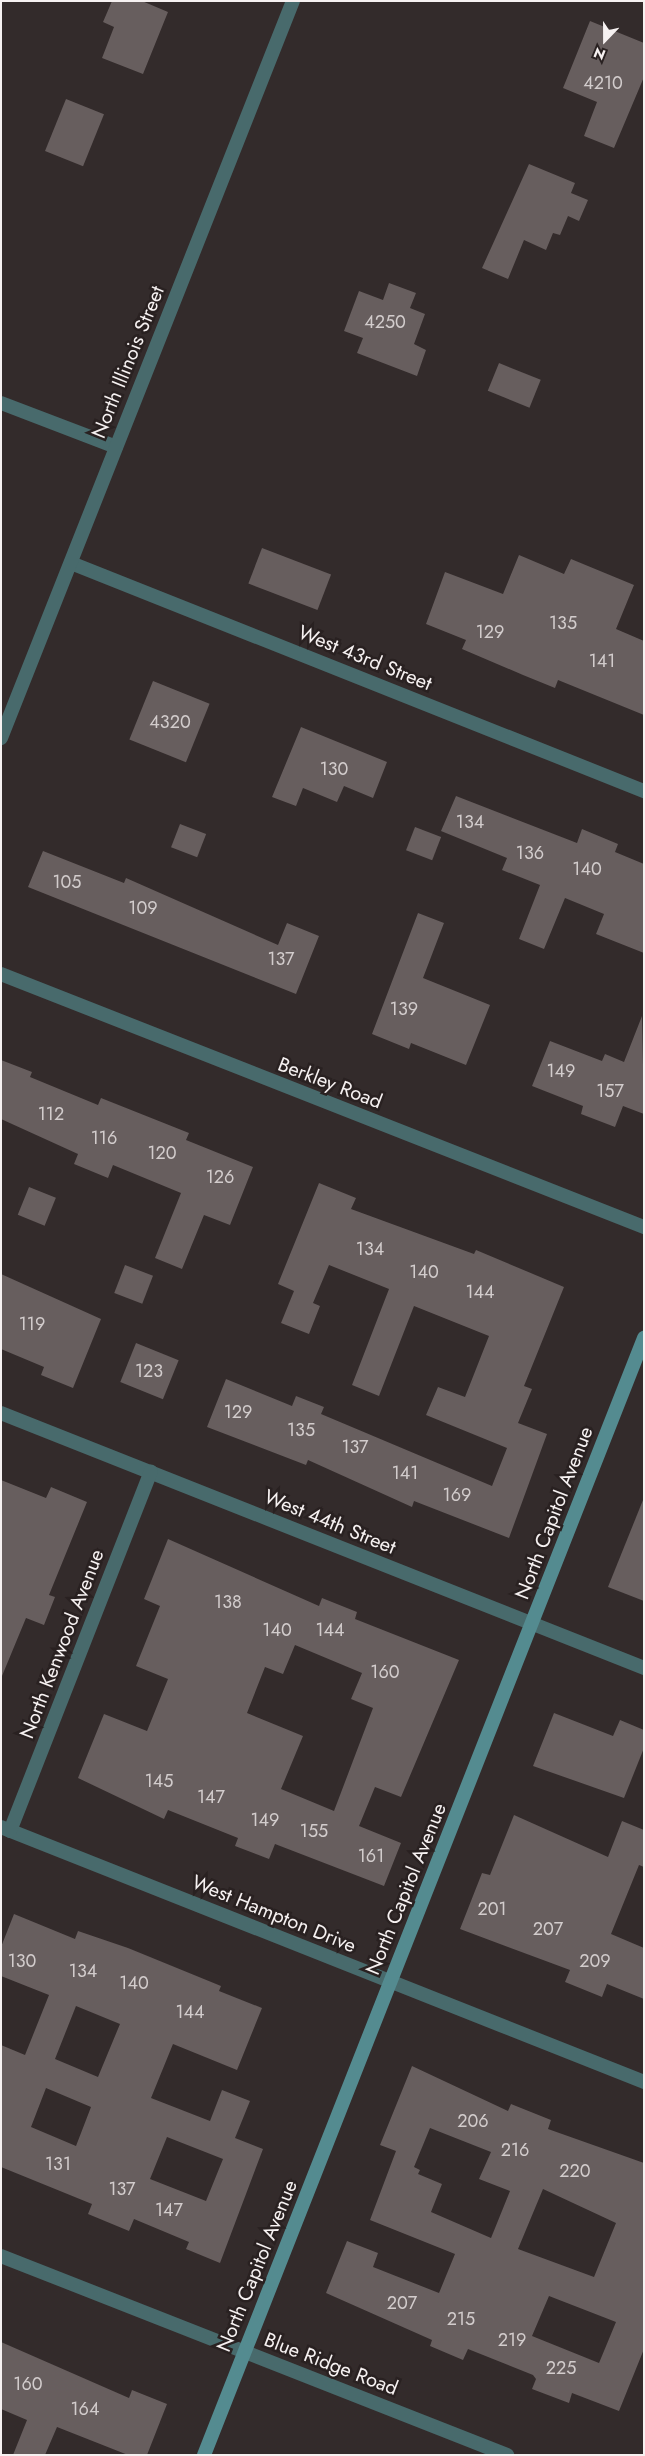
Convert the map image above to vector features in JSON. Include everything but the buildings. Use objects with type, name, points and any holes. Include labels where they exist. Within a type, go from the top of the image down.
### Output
[{"type":"main road","name":"North Capitol Avenue","points":[[204,2455],[644,1338]]},
{"type":"street","name":"North Illinois Street","points":[[1,738],[293,1]]},
{"type":"street","points":[[1,403],[116,447]]},
{"type":"street","name":"West 43rd Street","points":[[71,563],[644,791]]},
{"type":"street","name":"Berkley Road","points":[[1,974],[644,1228]]},
{"type":"street","name":"West 44th Street","points":[[1,1413],[644,1668]]},
{"type":"street","name":"North Kenwood Avenue","points":[[6,1829],[150,1472]]},
{"type":"street","name":"West Hampton Drive","points":[[6,1829],[644,2082]]},
{"type":"street","name":"Blue Ridge Road","points":[[1,2256],[507,2455]]}]
